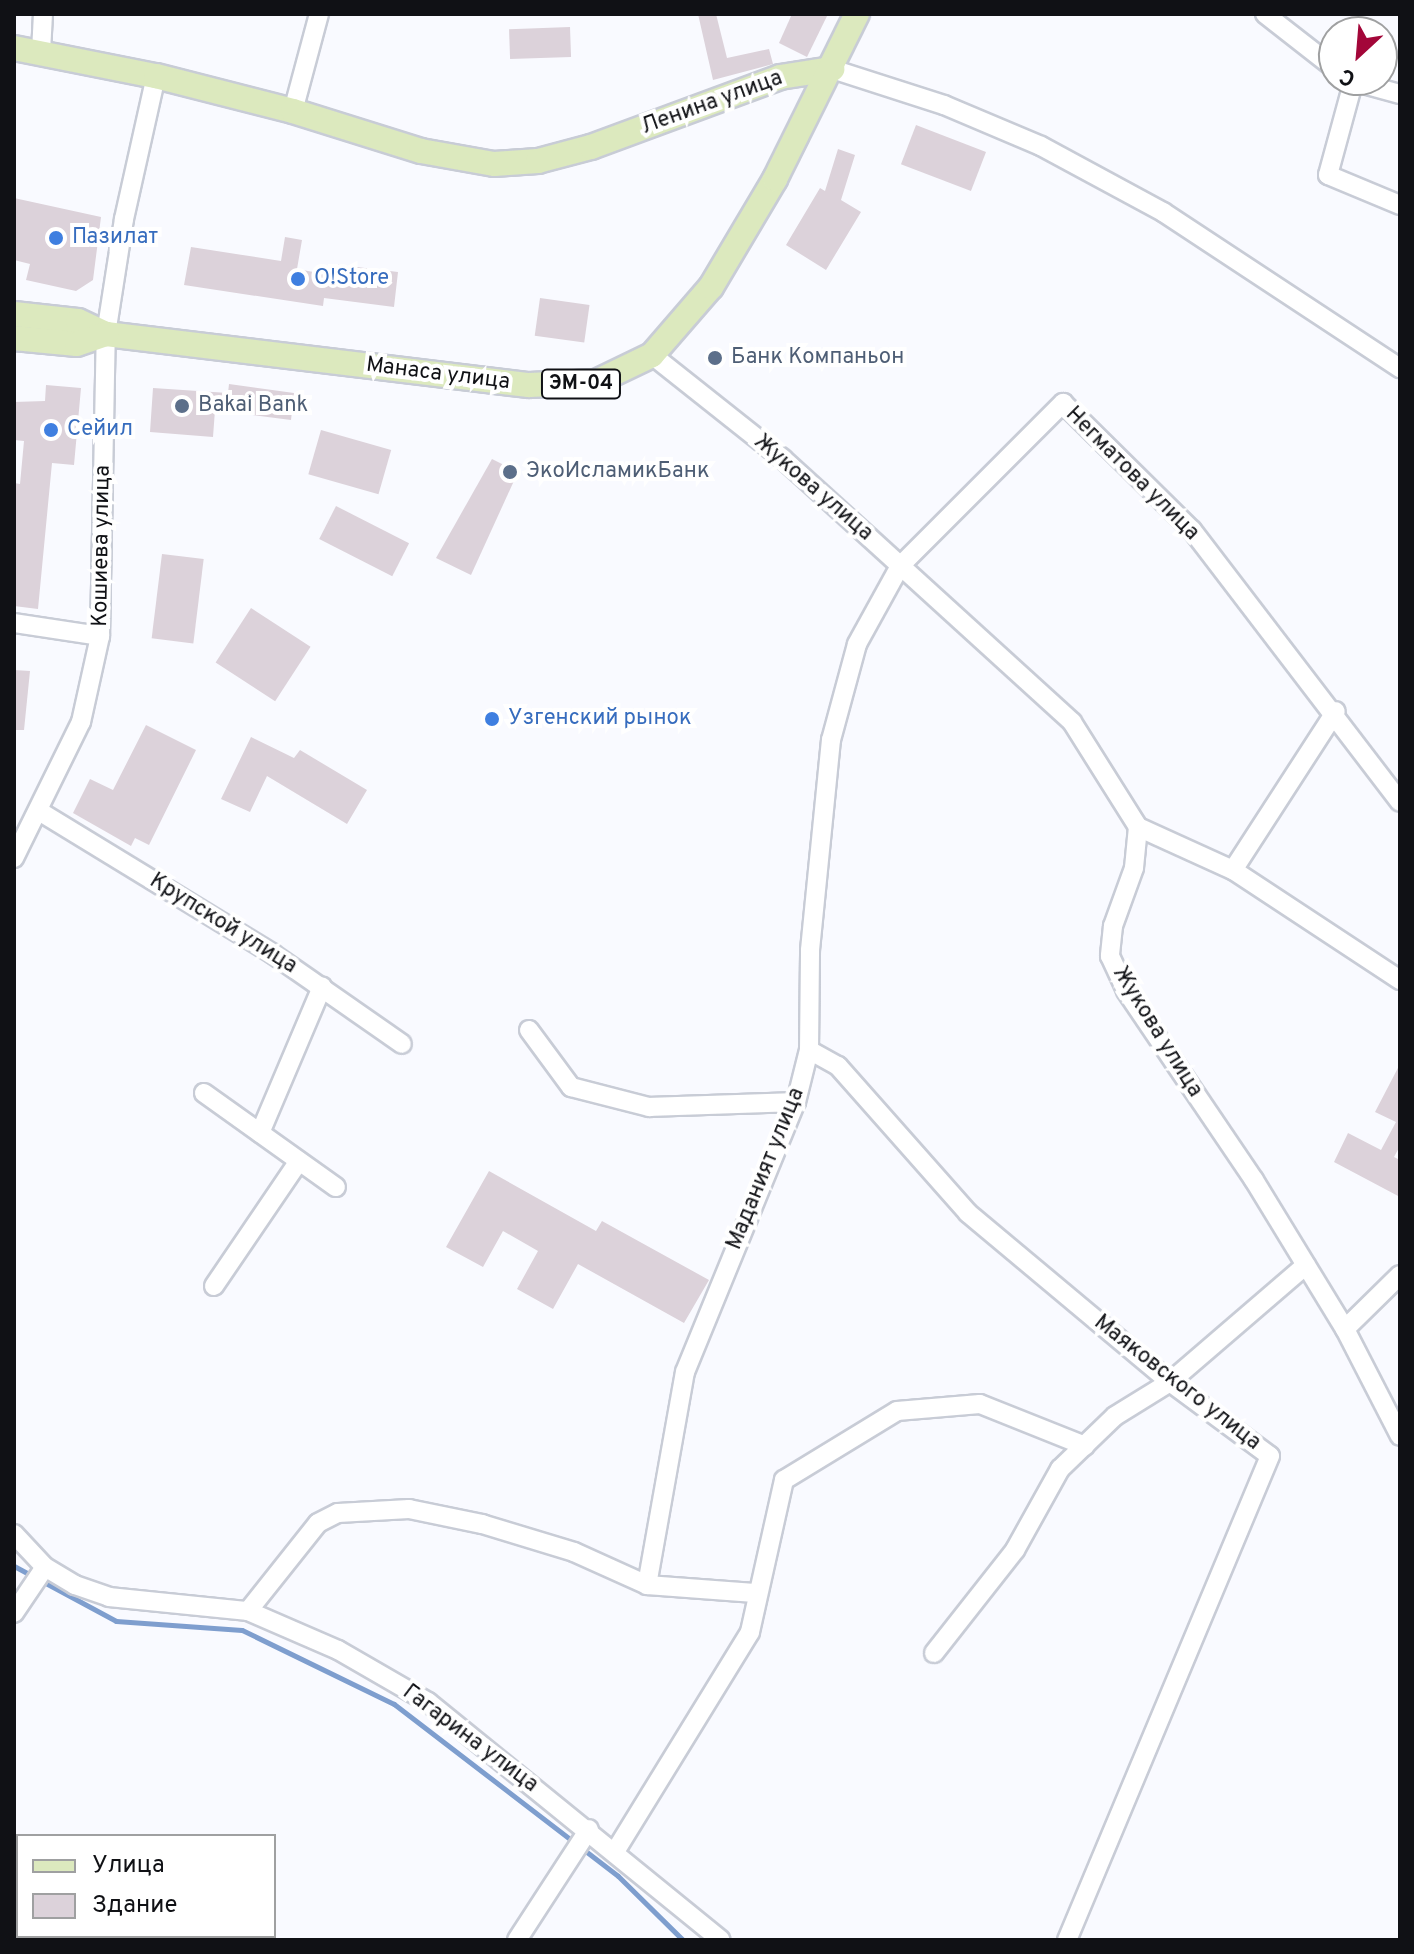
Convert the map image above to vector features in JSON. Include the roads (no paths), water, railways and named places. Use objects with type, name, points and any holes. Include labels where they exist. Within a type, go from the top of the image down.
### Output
[{"type":"main road","name":"Манаса улица","points":[[14,314],[78,321],[106,334],[561,386],[596,382],[652,355],[711,287],[832,69],[857,14]]},
{"type":"main road","name":"Ленина улица","points":[[14,48],[156,76],[293,111],[421,151],[494,164],[524,162],[591,147],[780,77],[832,69]]},
{"type":"main road","name":"Манаса улица","points":[[14,338],[77,344],[106,334]]},
{"type":"street","points":[[41,52],[43,14]]},
{"type":"street","points":[[293,111],[319,14]]},
{"type":"street","points":[[1265,14],[1318,55]]},
{"type":"street","name":"Ленина улица","points":[[832,69],[944,105],[1041,146],[1163,212],[1400,368]]},
{"type":"street","name":"Кошиева улица","points":[[14,858],[81,722],[100,636],[106,334],[124,219],[156,76]]},
{"type":"street","points":[[1348,96],[1328,175],[1400,205]]},
{"type":"street","name":"Жукова улица","points":[[652,355],[783,459],[1072,722],[1138,827],[1134,868],[1113,926],[1110,956],[1126,991],[1306,1265],[1345,1329],[1400,1436]]},
{"type":"street","name":"Негматова улица","points":[[900,566],[1063,403],[1192,530],[1260,625],[1336,711],[1400,802]]},
{"type":"street","name":"Маданият улица","points":[[647,1585],[685,1372],[796,1102],[809,1050],[810,950],[831,740],[857,644],[900,566]]},
{"type":"street","points":[[14,623],[100,636]]},
{"type":"street","points":[[1233,870],[1336,711]]},
{"type":"street","name":"Крупской улица","points":[[39,811],[322,987],[402,1044]]},
{"type":"street","points":[[1138,827],[1233,870],[1400,980]]},
{"type":"street","points":[[260,1133],[322,987]]},
{"type":"street","points":[[529,1030],[571,1087],[649,1107],[796,1102]]},
{"type":"street","name":"Маяковского улица","points":[[809,1050],[838,1066],[968,1213],[1170,1382],[1270,1456],[1067,1940]]},
{"type":"street","points":[[204,1093],[336,1187]]},
{"type":"street","points":[[214,1286],[299,1161]]},
{"type":"street","points":[[934,1653],[1015,1550],[1060,1469],[1115,1416],[1170,1382],[1306,1265]]},
{"type":"street","points":[[1345,1329],[1400,1275]]},
{"type":"street","points":[[616,1850],[750,1632],[755,1593],[784,1480],[897,1411],[980,1404],[1085,1446]]},
{"type":"street","points":[[248,1611],[318,1523],[338,1513],[409,1509],[482,1524],[574,1552],[647,1585],[755,1593]]},
{"type":"street","name":"Гагарина улица","points":[[14,1534],[45,1567],[109,1597],[248,1611],[338,1650],[428,1702],[616,1850],[721,1940]]},
{"type":"street","points":[[14,1613],[45,1567]]},
{"type":"street","points":[[517,1940],[589,1829]]},
{"type":"waterway","points":[[14,1566],[116,1621],[242,1630],[394,1704],[618,1876],[683,1940]]},
{"type":"place","name":"Пазилат","points":[[56,238]]},
{"type":"place","name":"O!Store","points":[[298,279]]},
{"type":"place","name":"Банк Компаньон","points":[[715,358]]},
{"type":"place","name":"Bakai Bank","points":[[182,406]]},
{"type":"place","name":"Сейил","points":[[51,430]]},
{"type":"place","name":"ЭкоИсламикБанк","points":[[510,472]]},
{"type":"place","name":"Узгенский рынок","points":[[492,719]]}]
